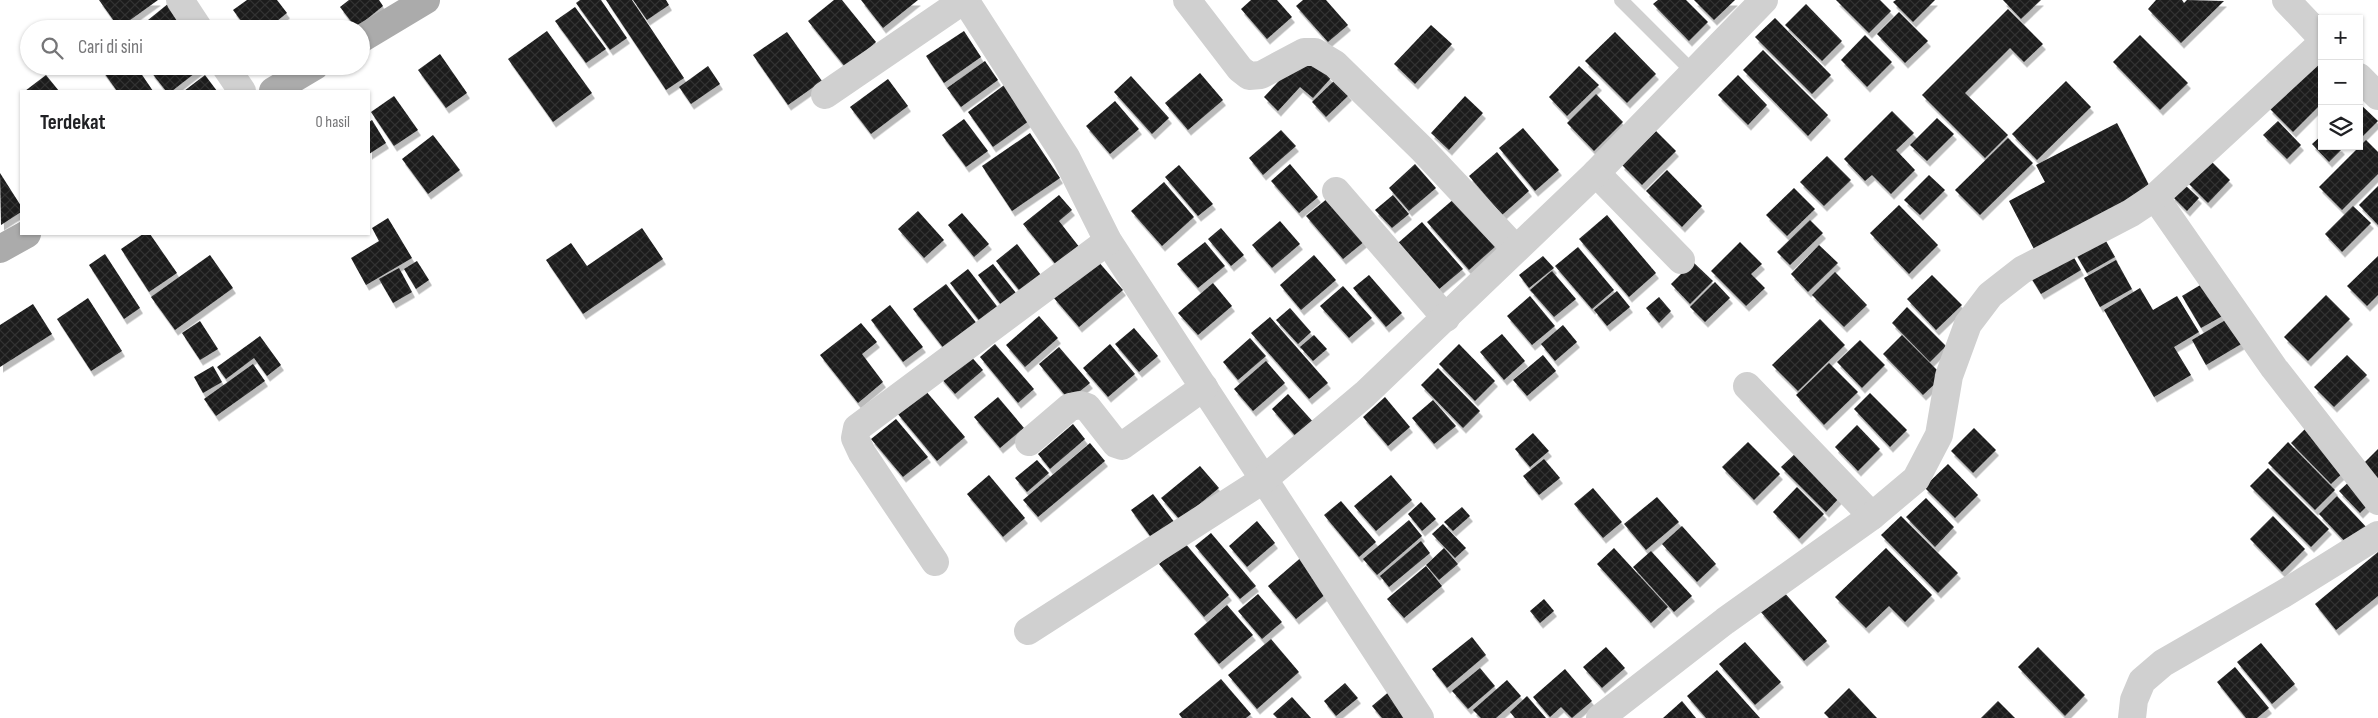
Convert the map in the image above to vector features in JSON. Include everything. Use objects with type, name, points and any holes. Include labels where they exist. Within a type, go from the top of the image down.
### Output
[{"type":"main road","points":[[370,34],[426,0]]},
{"type":"main road","points":[[275,90],[300,75]]},
{"type":"main road","points":[[0,249],[24,235]]},
{"type":"street","points":[[180,0],[193,20]]},
{"type":"street","points":[[826,95],[964,0],[1026,91],[1066,156],[1108,241],[1420,718]]},
{"type":"street","points":[[1187,0],[1240,69],[1249,76],[1262,75],[1304,52],[1315,52],[1335,64],[1422,149],[1515,248]]},
{"type":"street","points":[[1028,631],[1264,480],[1365,394],[1596,172],[1764,0]]},
{"type":"street","points":[[2286,0],[2318,34]]},
{"type":"street","points":[[1600,718],[1725,621],[1872,516],[1916,479],[1938,435],[1949,376],[1968,324],[1990,296],[2022,270],[2131,213],[2161,206],[2318,47]]},
{"type":"street","points":[[231,75],[241,90]]},
{"type":"street","points":[[2363,81],[2378,96]]},
{"type":"street","points":[[1596,172],[1680,260]]},
{"type":"street","points":[[1336,191],[1446,318]]},
{"type":"street","points":[[2161,206],[2274,368],[2378,501]]},
{"type":"street","points":[[935,562],[862,453],[855,438],[857,428],[1108,241]]},
{"type":"street","points":[[1747,386],[1872,516]]},
{"type":"street","points":[[1029,442],[1070,407],[1080,404],[1087,407],[1116,444],[1122,446],[1204,387]]},
{"type":"street","points":[[2136,699],[2163,662],[2283,594],[2378,535]]},
{"type":"lane","points":[[1621,0],[1693,72]]},
{"type":"building","points":[[99,0],[158,0],[130,20],[113,20]]},
{"type":"building","points":[[247,0],[277,0],[287,13],[278,20],[240,20],[233,10]]},
{"type":"building","points":[[349,0],[379,0],[383,6],[366,20],[350,20],[340,7]]},
{"type":"building","points":[[580,0],[601,0],[627,38],[610,50],[576,3]]},
{"type":"building","points":[[606,0],[632,0],[684,78],[666,90]]},
{"type":"building","points":[[633,0],[666,0],[669,5],[647,20]]},
{"type":"building","points":[[834,0],[842,0],[876,42],[846,68],[808,21]]},
{"type":"building","points":[[861,0],[918,0],[883,28]]},
{"type":"building","points":[[1251,0],[1277,0],[1292,17],[1267,39],[1241,9]]},
{"type":"building","points":[[1303,0],[1326,0],[1348,25],[1328,42],[1296,6]]},
{"type":"building","points":[[1658,0],[1686,0],[1708,22],[1689,41],[1653,4]]},
{"type":"building","points":[[1694,0],[1735,0],[1714,20]]},
{"type":"building","points":[[1836,0],[1880,0],[1891,11],[1869,33]]},
{"type":"building","points":[[1896,0],[1935,0],[1913,22],[1893,2]]},
{"type":"building","points":[[2003,0],[2041,0],[2021,19]]},
{"type":"building","points":[[2156,0],[2182,0],[2184,3],[2187,0],[2224,1],[2181,43],[2148,9]]},
{"type":"building","points":[[169,3],[182,20],[148,20]]},
{"type":"building","points":[[1806,4],[1842,41],[1822,61],[1785,25]]},
{"type":"building","points":[[575,7],[606,49],[586,63],[555,21]]},
{"type":"building","points":[[2008,9],[2043,44],[2024,62],[2010,48],[1965,93],[2008,135],[1985,158],[1922,95]]},
{"type":"building","points":[[1899,12],[1928,41],[1905,63],[1877,34]]},
{"type":"building","points":[[1775,18],[1831,75],[1812,94],[1755,37]]},
{"type":"building","points":[[1431,25],[1452,44],[1415,84],[1394,64]]},
{"type":"building","points":[[547,31],[592,93],[553,122],[508,59]]},
{"type":"building","points":[[964,31],[981,57],[944,83],[926,56]]},
{"type":"building","points":[[787,32],[822,81],[788,105],[753,55]]},
{"type":"building","points":[[1615,32],[1656,74],[1627,103],[1585,61]]},
{"type":"building","points":[[1865,35],[1892,62],[1867,87],[1841,60]]},
{"type":"building","points":[[2140,35],[2188,83],[2160,110],[2113,62]]},
{"type":"building","points":[[1763,50],[1828,115],[1808,136],[1743,70]]},
{"type":"building","points":[[1305,53],[1331,78],[1313,98],[1300,87],[1278,111],[1264,97]]},
{"type":"building","points":[[440,54],[467,93],[446,108],[418,70]]},
{"type":"building","points":[[2318,60],[2318,107],[2293,132],[2269,108]]},
{"type":"building","points":[[985,61],[998,80],[961,107],[947,88]]},
{"type":"building","points":[[708,66],[720,84],[691,104],[679,87]]},
{"type":"building","points":[[1579,66],[1599,85],[1567,116],[1549,97]]},
{"type":"building","points":[[1200,73],[1223,100],[1188,130],[1165,103]]},
{"type":"building","points":[[46,75],[58,90],[26,90]]},
{"type":"building","points":[[106,75],[142,75],[152,90],[116,90]]},
{"type":"building","points":[[153,75],[192,75],[173,90],[165,90]]},
{"type":"building","points":[[205,75],[216,90],[185,90]]},
{"type":"building","points":[[1738,75],[1767,105],[1748,125],[1718,95]]},
{"type":"building","points":[[1131,76],[1169,118],[1152,134],[1114,92]]},
{"type":"building","points":[[888,79],[908,106],[871,134],[850,107]]},
{"type":"building","points":[[1335,80],[1349,95],[1326,117],[1312,102]]},
{"type":"building","points":[[2066,81],[2091,107],[2037,160],[2012,134]]},
{"type":"building","points":[[1007,83],[1033,118],[993,147],[968,112]]},
{"type":"building","points":[[1596,94],[1623,122],[1594,151],[1567,123]]},
{"type":"building","points":[[394,96],[418,130],[394,146],[371,112]]},
{"type":"building","points":[[1465,96],[1483,113],[1449,150],[1431,133]]},
{"type":"building","points":[[1115,101],[1139,129],[1110,154],[1086,126]]},
{"type":"building","points":[[2363,107],[2378,121],[2363,136]]},
{"type":"building","points":[[1892,111],[1914,133],[1896,150],[1915,170],[1891,194],[1872,175],[1865,181],[1844,159]]},
{"type":"building","points":[[1937,118],[1954,134],[1927,161],[1910,145]]},
{"type":"building","points":[[964,119],[988,151],[966,167],[942,135]]},
{"type":"building","points":[[372,120],[386,143],[370,153],[370,121]]},
{"type":"building","points":[[2278,121],[2301,145],[2287,159],[2263,135]]},
{"type":"building","points":[[2117,123],[2151,189],[2034,249],[2009,201],[2045,182],[2036,165]]},
{"type":"building","points":[[1523,128],[1559,170],[1535,191],[1499,148]]},
{"type":"building","points":[[1281,130],[1296,146],[1263,175],[1249,158]]},
{"type":"building","points":[[1656,131],[1676,151],[1642,185],[1621,164]]},
{"type":"building","points":[[1030,133],[1060,178],[1012,211],[982,166]]},
{"type":"building","points":[[433,135],[460,170],[428,194],[402,159]]},
{"type":"building","points":[[2008,138],[2033,163],[1980,215],[1955,190]]},
{"type":"building","points":[[2318,139],[2318,150],[2341,150],[2329,162],[2312,144]]},
{"type":"building","points":[[2366,140],[2378,152],[2378,174],[2342,210],[2319,187],[2356,150],[2363,150],[2363,143]]},
{"type":"building","points":[[1497,152],[1529,191],[1502,215],[1469,176]]},
{"type":"building","points":[[1827,156],[1851,180],[1824,206],[1800,182]]},
{"type":"building","points":[[2211,161],[2230,180],[2208,203],[2188,183]]},
{"type":"building","points":[[1290,164],[1318,197],[1299,213],[1271,181]]},
{"type":"building","points":[[1415,164],[1436,188],[1409,211],[1389,188]]},
{"type":"building","points":[[1179,165],[1213,204],[1198,216],[1165,177]]},
{"type":"building","points":[[1667,170],[1702,206],[1682,227],[1646,191]]},
{"type":"building","points":[[0,173],[20,204],[20,213],[1,225]]},
{"type":"building","points":[[1929,175],[1945,190],[1920,215],[1904,200]]},
{"type":"building","points":[[1164,182],[1194,217],[1162,246],[1131,211]]},
{"type":"building","points":[[2183,183],[2199,198],[2187,211],[2171,195]]},
{"type":"building","points":[[2378,186],[2378,225],[2359,205]]},
{"type":"building","points":[[1794,188],[1815,209],[1787,236],[1766,215]]},
{"type":"building","points":[[1059,195],[1072,210],[1059,221],[1080,248],[1057,266],[1023,224]]},
{"type":"building","points":[[1393,195],[1409,214],[1392,228],[1375,210]]},
{"type":"building","points":[[1328,198],[1365,241],[1343,259],[1306,216]]},
{"type":"building","points":[[1455,198],[1497,245],[1469,270],[1427,222]]},
{"type":"building","points":[[1899,205],[1938,245],[1909,274],[1870,233]]},
{"type":"building","points":[[2353,206],[2371,223],[2342,252],[2325,234]]},
{"type":"building","points":[[918,211],[944,240],[924,258],[898,229]]},
{"type":"building","points":[[962,213],[989,244],[974,257],[948,225]]},
{"type":"building","points":[[1607,215],[1656,273],[1629,297],[1579,239]]},
{"type":"building","points":[[388,218],[412,258],[366,285],[351,258],[379,241],[372,228]]},
{"type":"building","points":[[1810,220],[1823,233],[1790,265],[1777,252]]},
{"type":"building","points":[[1280,221],[1300,244],[1272,268],[1252,245]]},
{"type":"building","points":[[1422,222],[1463,269],[1438,290],[1398,243]]},
{"type":"building","points":[[642,228],[663,259],[583,314],[546,260],[571,243],[587,266]]},
{"type":"building","points":[[1221,228],[1244,255],[1231,266],[1208,239]]},
{"type":"building","points":[[2102,234],[2115,257],[2087,273],[2074,251]]},
{"type":"building","points":[[142,235],[151,235],[177,273],[149,292],[121,249]]},
{"type":"building","points":[[1205,242],[1225,266],[1198,288],[1177,264]]},
{"type":"building","points":[[1740,242],[1762,264],[1751,274],[1765,288],[1746,306],[1711,271]]},
{"type":"building","points":[[1017,244],[1044,279],[1023,295],[996,261]]},
{"type":"building","points":[[1819,245],[1838,263],[1808,292],[1791,274]]},
{"type":"building","points":[[1578,247],[1614,290],[1592,309],[1555,266]]},
{"type":"building","points":[[2069,249],[2081,270],[2041,294],[2028,273]]},
{"type":"building","points":[[105,254],[140,308],[124,319],[89,265]]},
{"type":"building","points":[[210,255],[233,288],[175,330],[151,297]]},
{"type":"building","points":[[1314,255],[1336,280],[1301,310],[1280,285]]},
{"type":"building","points":[[1543,256],[1554,268],[1529,288],[1519,275]]},
{"type":"building","points":[[2378,256],[2378,295],[2367,306],[2347,286]]},
{"type":"building","points":[[1097,260],[1123,290],[1079,327],[1053,297]]},
{"type":"building","points":[[2116,260],[2132,289],[2100,307],[2084,278]]},
{"type":"building","points":[[417,261],[429,280],[416,289],[404,269]]},
{"type":"building","points":[[1693,262],[1713,281],[1690,304],[1671,284]]},
{"type":"building","points":[[993,264],[1020,298],[1005,310],[978,275]]},
{"type":"building","points":[[399,268],[412,292],[393,303],[379,279]]},
{"type":"building","points":[[968,269],[1003,314],[985,328],[950,283]]},
{"type":"building","points":[[1552,271],[1576,299],[1554,317],[1530,290]]},
{"type":"building","points":[[1835,272],[1867,305],[1844,327],[1812,295]]},
{"type":"building","points":[[1369,275],[1402,313],[1386,327],[1353,288]]},
{"type":"building","points":[[1932,275],[1962,305],[1936,330],[1907,299]]},
{"type":"building","points":[[2207,281],[2226,314],[2201,328],[2182,296]]},
{"type":"building","points":[[1715,282],[1730,298],[1705,322],[1690,307]]},
{"type":"building","points":[[1213,283],[1232,306],[1198,335],[1178,313]]},
{"type":"building","points":[[946,284],[978,325],[945,350],[913,309]]},
{"type":"building","points":[[1343,286],[1372,318],[1349,338],[1320,306]]},
{"type":"building","points":[[2140,288],[2153,310],[2177,296],[2199,332],[2174,347],[2191,375],[2154,397],[2104,310]]},
{"type":"building","points":[[1617,291],[1630,307],[1607,326],[1594,310]]},
{"type":"building","points":[[2326,295],[2350,319],[2308,361],[2284,337]]},
{"type":"building","points":[[1530,296],[1555,326],[1532,345],[1507,316]]},
{"type":"building","points":[[1659,297],[1671,311],[1659,323],[1646,308]]},
{"type":"building","points":[[88,298],[122,351],[91,371],[57,319]]},
{"type":"building","points":[[33,304],[52,334],[0,367],[0,325]]},
{"type":"building","points":[[890,305],[923,347],[903,362],[871,320]]},
{"type":"building","points":[[1907,307],[1946,346],[1930,362],[1892,323]]},
{"type":"building","points":[[1290,308],[1311,332],[1298,344],[1276,320]]},
{"type":"building","points":[[2234,315],[2248,340],[2206,365],[2192,340]]},
{"type":"building","points":[[1039,316],[1058,338],[1025,367],[1006,345]]},
{"type":"building","points":[[1270,317],[1328,383],[1309,399],[1251,333]]},
{"type":"building","points":[[1820,319],[1845,345],[1798,391],[1772,365]]},
{"type":"building","points":[[200,321],[218,349],[200,360],[182,333]]},
{"type":"building","points":[[861,323],[877,342],[862,354],[883,382],[858,403],[820,355]]},
{"type":"building","points":[[1563,325],[1577,342],[1555,361],[1541,344]]},
{"type":"building","points":[[1134,328],[1158,356],[1139,372],[1115,344]]},
{"type":"building","points":[[1502,334],[1525,361],[1504,380],[1480,352]]},
{"type":"building","points":[[1314,335],[1327,349],[1313,361],[1300,347]]},
{"type":"building","points":[[1902,335],[1943,376],[1923,395],[1883,354]]},
{"type":"building","points":[[260,336],[281,365],[267,376],[254,358],[226,379],[217,367]]},
{"type":"building","points":[[1250,338],[1266,356],[1238,380],[1223,362]]},
{"type":"building","points":[[1860,340],[1885,365],[1862,388],[1837,362]]},
{"type":"building","points":[[995,344],[1034,389],[1018,403],[980,357]]},
{"type":"building","points":[[1110,344],[1135,374],[1108,397],[1083,368]]},
{"type":"building","points":[[1459,344],[1495,381],[1475,401],[1439,364]]},
{"type":"building","points":[[1059,347],[1090,383],[1069,400],[1039,364]]},
{"type":"building","points":[[968,353],[983,370],[955,394],[940,377]]},
{"type":"building","points":[[1543,355],[1556,371],[1527,396],[1513,380]]},
{"type":"building","points":[[2347,355],[2367,375],[2334,407],[2314,387]]},
{"type":"building","points":[[1266,361],[1285,383],[1253,411],[1234,389]]},
{"type":"building","points":[[1829,363],[1858,392],[1824,425],[1796,395]]},
{"type":"building","points":[[253,364],[265,381],[216,416],[204,399]]},
{"type":"building","points":[[213,366],[222,382],[203,393],[194,377]]},
{"type":"building","points":[[1438,368],[1480,411],[1463,428],[1421,385]]},
{"type":"building","points":[[925,390],[965,437],[937,461],[897,413]]},
{"type":"building","points":[[1870,393],[1907,430],[1890,447],[1854,409]]},
{"type":"building","points":[[1288,394],[1315,424],[1298,439],[1272,409]]},
{"type":"building","points":[[998,397],[1024,428],[1000,448],[974,417]]},
{"type":"building","points":[[1385,397],[1410,427],[1388,446],[1363,417]]},
{"type":"building","points":[[1433,400],[1456,426],[1434,444],[1412,418]]},
{"type":"building","points":[[896,419],[928,457],[903,477],[871,439]]},
{"type":"building","points":[[1073,424],[1085,439],[1050,469],[1038,454]]},
{"type":"building","points":[[1857,425],[1880,449],[1858,471],[1835,447]]},
{"type":"building","points":[[1974,428],[1996,450],[1973,473],[1951,451]]},
{"type":"building","points":[[2306,428],[2347,469],[2331,484],[2291,443]]},
{"type":"building","points":[[1533,433],[1549,451],[1530,467],[1515,449]]},
{"type":"building","points":[[1748,442],[1780,474],[1754,500],[1722,467]]},
{"type":"building","points":[[2288,442],[2335,490],[2315,510],[2268,463]]},
{"type":"building","points":[[1090,443],[1105,461],[1038,517],[1023,500]]},
{"type":"building","points":[[2378,449],[2378,486],[2360,467]]},
{"type":"building","points":[[1797,452],[1841,496],[1826,512],[1781,467]]},
{"type":"building","points":[[1544,459],[1560,478],[1539,495],[1523,476]]},
{"type":"building","points":[[1037,460],[1049,473],[1027,492],[1015,478]]},
{"type":"building","points":[[1948,464],[1978,495],[1955,518],[1924,487]]},
{"type":"building","points":[[1200,466],[1219,488],[1180,520],[1161,498]]},
{"type":"building","points":[[2268,468],[2329,529],[2311,547],[2250,486]]},
{"type":"building","points":[[989,475],[1025,518],[1003,537],[967,494]]},
{"type":"building","points":[[1391,475],[1412,500],[1376,531],[1354,506]]},
{"type":"building","points":[[2353,478],[2373,500],[2360,513],[2339,491]]},
{"type":"building","points":[[1797,487],[1824,514],[1799,539],[1773,512]]},
{"type":"building","points":[[1593,488],[1622,522],[1603,538],[1574,504]]},
{"type":"building","points":[[1153,494],[1175,523],[1153,540],[1131,510]]},
{"type":"building","points":[[2337,496],[2370,531],[2351,548],[2319,514]]},
{"type":"building","points":[[1657,497],[1679,522],[1646,550],[1624,524]]},
{"type":"building","points":[[1926,498],[1954,527],[1935,547],[1906,517]]},
{"type":"building","points":[[1341,501],[1376,542],[1359,557],[1324,515]]},
{"type":"building","points":[[1421,502],[1436,519],[1422,531],[1408,514]]},
{"type":"building","points":[[1462,507],[1470,516],[1453,531],[1444,522]]},
{"type":"building","points":[[1901,516],[1958,573],[1938,593],[1881,535]]},
{"type":"building","points":[[2273,516],[2305,549],[2282,572],[2250,539]]},
{"type":"building","points":[[1409,520],[1422,536],[1377,575],[1363,559]]},
{"type":"building","points":[[1257,521],[1275,543],[1247,567],[1229,546]]},
{"type":"building","points":[[1443,524],[1466,548],[1455,558],[1432,534]]},
{"type":"building","points":[[1682,526],[1716,564],[1697,582],[1662,544]]},
{"type":"building","points":[[1211,533],[1256,586],[1240,599],[1195,546]]},
{"type":"building","points":[[1421,541],[1430,553],[1389,587],[1380,576]]},
{"type":"building","points":[[1184,542],[1229,595],[1204,617],[1159,564]]},
{"type":"building","points":[[1444,548],[1458,564],[1439,580],[1426,565]]},
{"type":"building","points":[[1614,548],[1668,607],[1651,623],[1597,564]]},
{"type":"building","points":[[1886,548],[1932,595],[1905,622],[1889,606],[1866,628],[1835,597]]},
{"type":"building","points":[[1651,551],[1692,596],[1674,612],[1633,567]]},
{"type":"building","points":[[2378,552],[2378,596],[2336,630],[2315,604]]},
{"type":"building","points":[[1304,555],[1333,588],[1296,619],[1268,586]]},
{"type":"building","points":[[1426,566],[1442,586],[1404,618],[1387,599]]},
{"type":"building","points":[[1783,591],[1827,641],[1804,661],[1760,611]]},
{"type":"building","points":[[1258,594],[1282,622],[1262,639],[1238,611]]},
{"type":"building","points":[[1544,599],[1554,611],[1540,623],[1530,611]]},
{"type":"building","points":[[1227,605],[1253,635],[1219,664],[1194,634]]},
{"type":"building","points":[[1472,637],[1486,655],[1447,688],[1432,669]]},
{"type":"building","points":[[1271,639],[1299,672],[1257,709],[1228,675]]},
{"type":"building","points":[[1745,642],[1781,682],[1755,705],[1719,664]]},
{"type":"building","points":[[2261,643],[2295,684],[2272,704],[2237,662]]},
{"type":"building","points":[[1606,647],[1625,668],[1602,688],[1583,667]]},
{"type":"building","points":[[2038,647],[2085,695],[2065,716],[2018,667]]},
{"type":"building","points":[[2235,667],[2269,708],[2257,718],[2246,718],[2217,682]]},
{"type":"building","points":[[1480,668],[1495,686],[1468,709],[1452,691]]},
{"type":"building","points":[[1565,669],[1592,701],[1572,718],[1561,707],[1550,717],[1533,697]]},
{"type":"building","points":[[1717,670],[1760,718],[1706,718],[1687,696]]},
{"type":"building","points":[[1221,679],[1251,714],[1246,718],[1182,718],[1179,714]]},
{"type":"building","points":[[1507,680],[1521,696],[1496,718],[1481,718],[1473,710]]},
{"type":"building","points":[[1345,683],[1358,698],[1336,716],[1324,701]]},
{"type":"building","points":[[1849,688],[1877,718],[1829,718],[1824,713]]},
{"type":"building","points":[[1391,690],[1414,718],[1382,718],[1372,706]]},
{"type":"building","points":[[1527,696],[1546,718],[1515,718],[1510,712]]},
{"type":"building","points":[[1292,697],[1311,718],[1277,718],[1273,714]]},
{"type":"building","points":[[1682,701],[1696,718],[1663,718]]},
{"type":"building","points":[[1998,701],[2015,718],[1981,718]]}]
